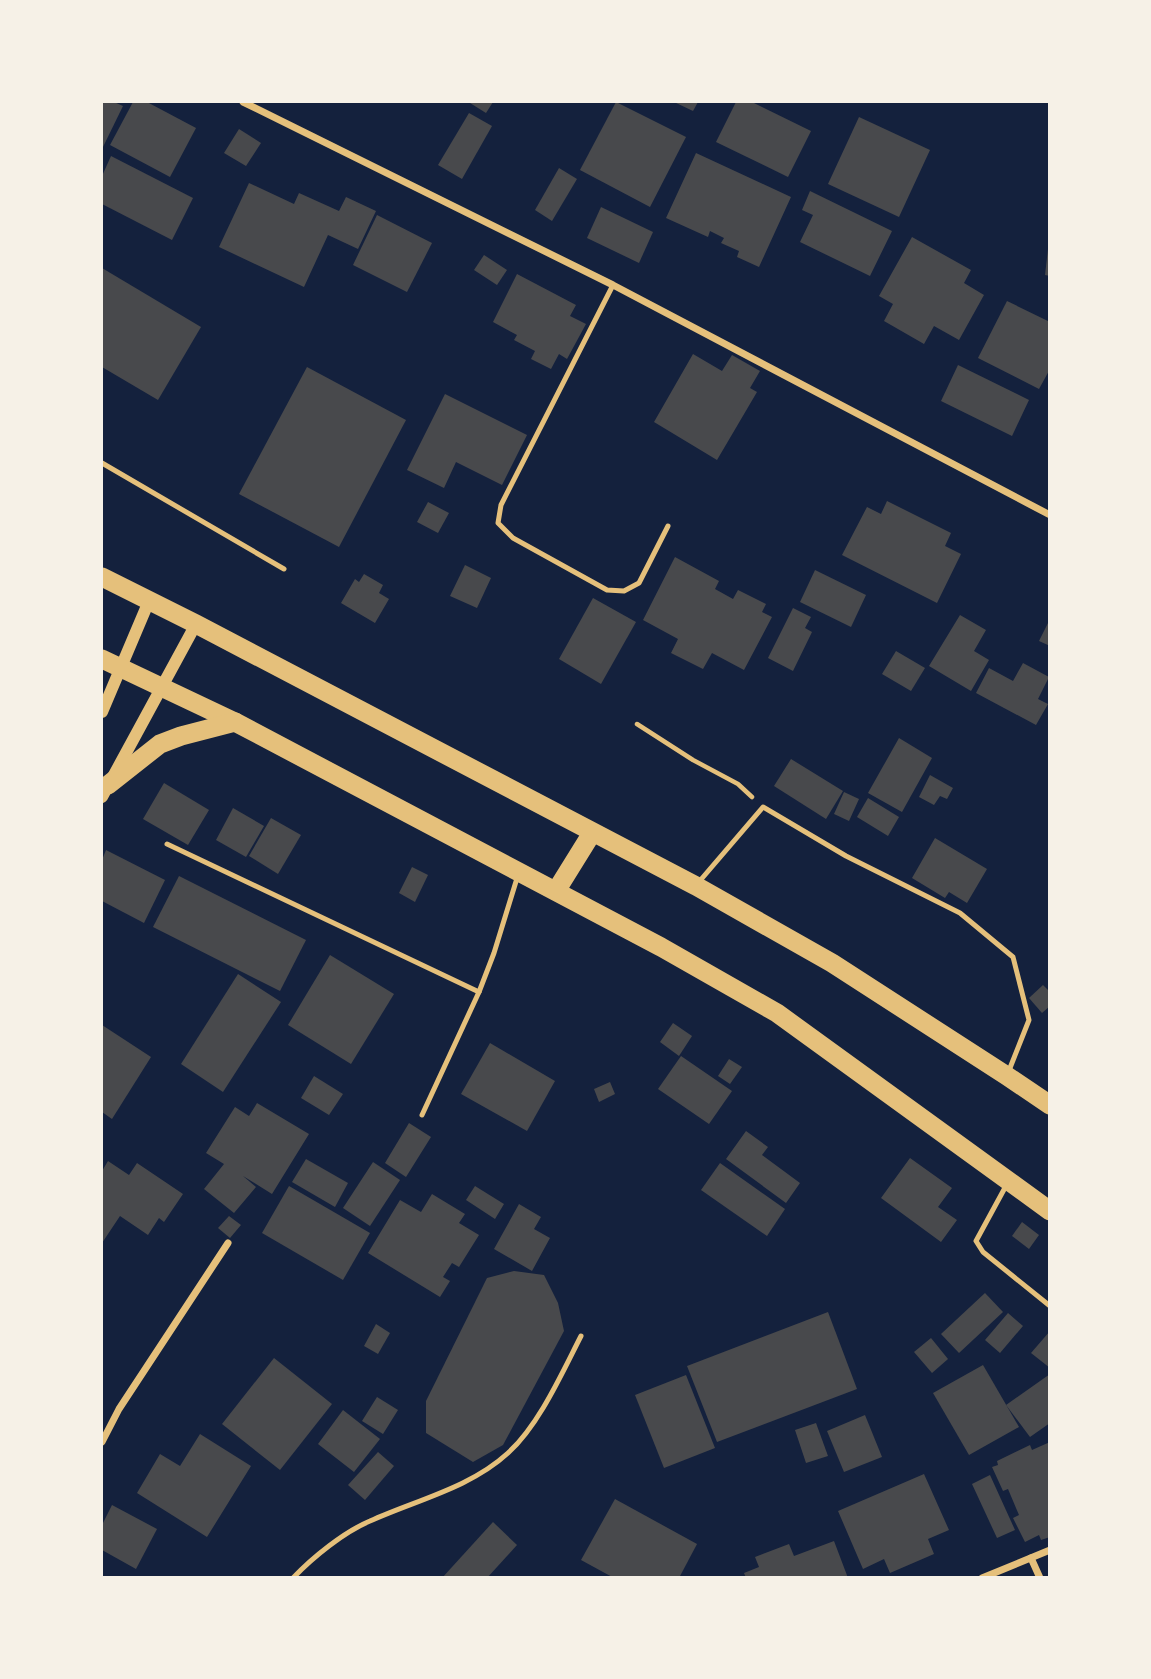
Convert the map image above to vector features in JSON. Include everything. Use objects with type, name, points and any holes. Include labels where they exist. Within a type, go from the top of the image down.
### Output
[{"type":"highway","points":[[102,577],[696,886],[832,963],[1049,1105]]},
{"type":"highway","points":[[102,659],[235,722],[661,947],[777,1013],[1049,1211]]},
{"type":"highway","points":[[105,791],[160,744],[235,722]]},
{"type":"highway","points":[[556,891],[592,833]]},
{"type":"street","points":[[243,102],[613,285],[1049,515]]},
{"type":"street","points":[[102,712],[149,601]]},
{"type":"street","points":[[105,791],[196,624]]},
{"type":"street","points":[[102,1442],[119,1409],[228,1243]]},
{"type":"street","points":[[982,1577],[1049,1550]]},
{"type":"street","points":[[1031,1558],[1040,1577]]},
{"type":"lane","points":[[613,285],[502,505],[498,523],[513,538],[607,590],[624,591],[639,583],[668,526]]},
{"type":"lane","points":[[102,463],[284,569]]},
{"type":"lane","points":[[696,886],[763,807],[846,856],[960,914],[1013,957],[1029,1020],[1007,1076]]},
{"type":"lane","points":[[167,844],[479,992]]},
{"type":"lane","points":[[422,1115],[479,992],[519,872]]},
{"type":"lane","points":[[1009,1181],[976,1241],[983,1252],[1049,1306]]},
{"type":"lane","points":[[293,1577],[310,1560],[367,1522],[470,1480],[509,1453],[542,1410],[581,1336]]},
{"type":"path","points":[[637,724],[737,784],[763,807]]},
{"type":"building","points":[[102,102],[114,102],[123,106],[102,149]]},
{"type":"building","points":[[133,102],[147,102],[196,128],[170,177],[110,145]]},
{"type":"building","points":[[471,102],[493,102],[486,113]]},
{"type":"building","points":[[616,102],[686,137],[650,207],[580,170]]},
{"type":"building","points":[[674,102],[698,102],[693,111]]},
{"type":"building","points":[[736,102],[752,102],[811,131],[788,177],[716,142]]},
{"type":"building","points":[[469,113],[492,126],[462,179],[438,165]]},
{"type":"building","points":[[859,117],[930,150],[899,217],[828,184]]},
{"type":"building","points":[[239,129],[261,143],[246,166],[224,153]]},
{"type":"building","points":[[696,153],[791,197],[759,267],[737,257],[739,251],[721,243],[724,238],[710,231],[708,237],[666,218]]},
{"type":"building","points":[[111,156],[193,198],[172,240],[102,204],[102,176]]},
{"type":"building","points":[[559,168],[577,179],[552,221],[535,210]]},
{"type":"building","points":[[249,183],[294,204],[299,193],[339,211],[346,197],[376,211],[358,249],[328,235],[304,287],[219,247]]},
{"type":"building","points":[[810,191],[892,231],[870,276],[800,242],[813,215],[802,210]]},
{"type":"building","points":[[601,207],[653,232],[639,263],[587,238]]},
{"type":"building","points":[[377,215],[432,243],[407,292],[353,265]]},
{"type":"building","points":[[912,237],[971,270],[964,283],[984,295],[959,340],[934,326],[924,344],[884,321],[893,304],[879,296]]},
{"type":"building","points":[[1050,249],[1050,276],[1045,275]]},
{"type":"building","points":[[484,255],[507,270],[497,285],[474,270]]},
{"type":"building","points":[[102,268],[201,327],[158,400],[102,367]]},
{"type":"building","points":[[517,274],[576,305],[570,316],[586,324],[567,359],[559,354],[551,369],[531,359],[535,351],[514,340],[517,335],[493,322]]},
{"type":"building","points":[[1007,301],[1050,322],[1050,369],[1039,389],[978,358]]},
{"type":"building","points":[[693,354],[722,371],[732,355],[760,371],[750,388],[757,392],[717,460],[654,422]]},
{"type":"building","points":[[958,365],[1029,400],[1012,436],[941,401]]},
{"type":"building","points":[[307,367],[406,420],[339,547],[239,494]]},
{"type":"building","points":[[445,394],[527,435],[502,485],[456,462],[444,488],[407,470]]},
{"type":"building","points":[[887,501],[951,533],[945,546],[961,554],[937,603],[842,555],[867,507],[881,514]]},
{"type":"building","points":[[428,502],[449,513],[438,533],[417,522]]},
{"type":"building","points":[[675,557],[719,581],[715,589],[733,599],[738,590],[766,604],[762,612],[772,617],[744,670],[712,653],[703,669],[671,653],[678,639],[643,620]]},
{"type":"building","points":[[465,565],[491,578],[477,608],[450,596]]},
{"type":"building","points":[[815,570],[866,595],[851,627],[800,602]]},
{"type":"building","points":[[364,574],[383,585],[379,593],[389,599],[375,623],[341,603],[355,579],[359,582]]},
{"type":"building","points":[[593,598],[636,622],[601,684],[559,659]]},
{"type":"building","points":[[793,608],[811,617],[805,628],[812,632],[793,671],[768,658]]},
{"type":"building","points":[[960,615],[986,630],[974,651],[989,660],[971,691],[929,666]]},
{"type":"building","points":[[1050,619],[1050,646],[1039,641]]},
{"type":"building","points":[[896,651],[925,668],[911,691],[882,674]]},
{"type":"building","points":[[1023,663],[1049,677],[1038,699],[1048,704],[1036,725],[976,693],[989,668],[1013,681]]},
{"type":"building","points":[[899,738],[932,758],[902,812],[868,793]]},
{"type":"building","points":[[791,759],[843,791],[826,819],[774,786]]},
{"type":"building","points":[[930,775],[953,788],[947,799],[940,796],[934,805],[919,797]]},
{"type":"building","points":[[164,783],[209,810],[188,845],[143,819]]},
{"type":"building","points":[[844,792],[859,799],[849,821],[834,814]]},
{"type":"building","points":[[868,798],[899,817],[888,836],[857,817]]},
{"type":"building","points":[[233,808],[264,826],[246,857],[216,840]]},
{"type":"building","points":[[271,818],[301,835],[278,874],[249,856]]},
{"type":"building","points":[[935,838],[987,869],[967,903],[949,892],[945,898],[912,878]]},
{"type":"building","points":[[106,850],[165,880],[144,923],[102,901],[102,860]]},
{"type":"building","points":[[412,867],[428,875],[415,902],[399,893]]},
{"type":"building","points":[[179,876],[306,940],[280,991],[153,927]]},
{"type":"building","points":[[330,955],[394,994],[351,1064],[288,1025]]},
{"type":"building","points":[[238,974],[281,1002],[223,1092],[181,1064]]},
{"type":"building","points":[[1043,985],[1050,992],[1050,1006],[1042,1013],[1029,998]]},
{"type":"building","points":[[673,1023],[692,1036],[679,1056],[660,1042]]},
{"type":"building","points":[[102,1025],[151,1057],[112,1119],[102,1112]]},
{"type":"building","points":[[490,1043],[555,1081],[527,1131],[461,1094]]},
{"type":"building","points":[[681,1056],[732,1091],[709,1124],[658,1089]]},
{"type":"building","points":[[729,1059],[742,1067],[730,1084],[718,1076]]},
{"type":"building","points":[[314,1076],[343,1094],[329,1115],[301,1098]]},
{"type":"building","points":[[610,1082],[615,1094],[599,1102],[594,1089]]},
{"type":"building","points":[[257,1103],[309,1134],[272,1194],[243,1176],[256,1187],[234,1213],[204,1189],[224,1164],[206,1153],[235,1107],[249,1116]]},
{"type":"building","points":[[409,1123],[431,1137],[406,1177],[385,1163]]},
{"type":"building","points":[[746,1131],[768,1147],[762,1155],[800,1183],[786,1203],[726,1159]]},
{"type":"building","points":[[910,1158],[952,1188],[938,1207],[957,1220],[941,1242],[881,1198]]},
{"type":"building","points":[[306,1159],[348,1183],[335,1207],[292,1182]]},
{"type":"building","points":[[108,1161],[129,1175],[137,1163],[183,1194],[164,1222],[159,1218],[148,1235],[120,1216],[102,1243],[102,1171]]},
{"type":"building","points":[[373,1162],[400,1180],[370,1226],[343,1208]]},
{"type":"building","points":[[720,1163],[785,1209],[767,1236],[701,1190]]},
{"type":"building","points":[[289,1186],[370,1233],[343,1280],[262,1233]]},
{"type":"building","points":[[475,1186],[504,1204],[495,1219],[466,1200]]},
{"type":"building","points":[[432,1194],[465,1214],[459,1223],[479,1235],[459,1267],[452,1263],[443,1277],[450,1281],[440,1297],[368,1253],[400,1200],[421,1212]]},
{"type":"building","points":[[519,1204],[541,1217],[534,1229],[550,1238],[532,1271],[494,1249]]},
{"type":"building","points":[[229,1216],[241,1225],[230,1238],[218,1228]]},
{"type":"building","points":[[1022,1222],[1039,1235],[1029,1249],[1012,1236]]},
{"type":"building","points":[[514,1271],[544,1275],[558,1303],[564,1331],[503,1445],[473,1462],[426,1433],[426,1401],[487,1278]]},
{"type":"building","points":[[985,1293],[1003,1312],[959,1353],[941,1334]]},
{"type":"building","points":[[828,1312],[857,1389],[717,1442],[687,1366]]},
{"type":"building","points":[[1008,1313],[1023,1326],[1000,1353],[985,1340]]},
{"type":"building","points":[[376,1324],[390,1333],[378,1354],[364,1346]]},
{"type":"building","points":[[1050,1331],[1050,1368],[1031,1353]]},
{"type":"building","points":[[931,1338],[948,1359],[932,1373],[914,1352]]},
{"type":"building","points":[[274,1358],[332,1404],[280,1470],[222,1424]]},
{"type":"building","points":[[983,1365],[1019,1427],[969,1455],[933,1393]]},
{"type":"building","points":[[1050,1374],[1050,1423],[1030,1437],[1006,1405]]},
{"type":"building","points":[[686,1375],[715,1448],[664,1468],[635,1395]]},
{"type":"building","points":[[377,1397],[398,1410],[383,1434],[362,1421]]},
{"type":"building","points":[[343,1410],[380,1439],[354,1472],[318,1444]]},
{"type":"building","points":[[865,1415],[882,1457],[844,1472],[827,1431]]},
{"type":"building","points":[[816,1423],[828,1456],[806,1463],[795,1430]]},
{"type":"building","points":[[200,1434],[251,1466],[207,1537],[137,1493],[160,1454],[180,1466]]},
{"type":"building","points":[[1050,1442],[1050,1537],[1041,1540],[1039,1535],[1025,1542],[1013,1518],[1019,1515],[1008,1489],[1003,1491],[992,1467],[998,1465],[997,1461],[1030,1445],[1032,1450]]},
{"type":"building","points":[[378,1452],[394,1466],[365,1500],[348,1485]]},
{"type":"building","points":[[924,1474],[949,1530],[928,1539],[934,1554],[890,1573],[884,1559],[863,1569],[838,1511]]},
{"type":"building","points":[[990,1475],[1015,1530],[997,1538],[972,1484]]},
{"type":"building","points":[[615,1499],[697,1544],[679,1578],[614,1578],[581,1560]]},
{"type":"building","points":[[112,1505],[157,1529],[136,1569],[102,1550],[102,1525]]},
{"type":"building","points":[[493,1522],[517,1545],[487,1578],[442,1578]]},
{"type":"building","points":[[834,1541],[848,1578],[746,1578],[744,1573],[759,1567],[755,1557],[789,1544],[794,1556]]}]
